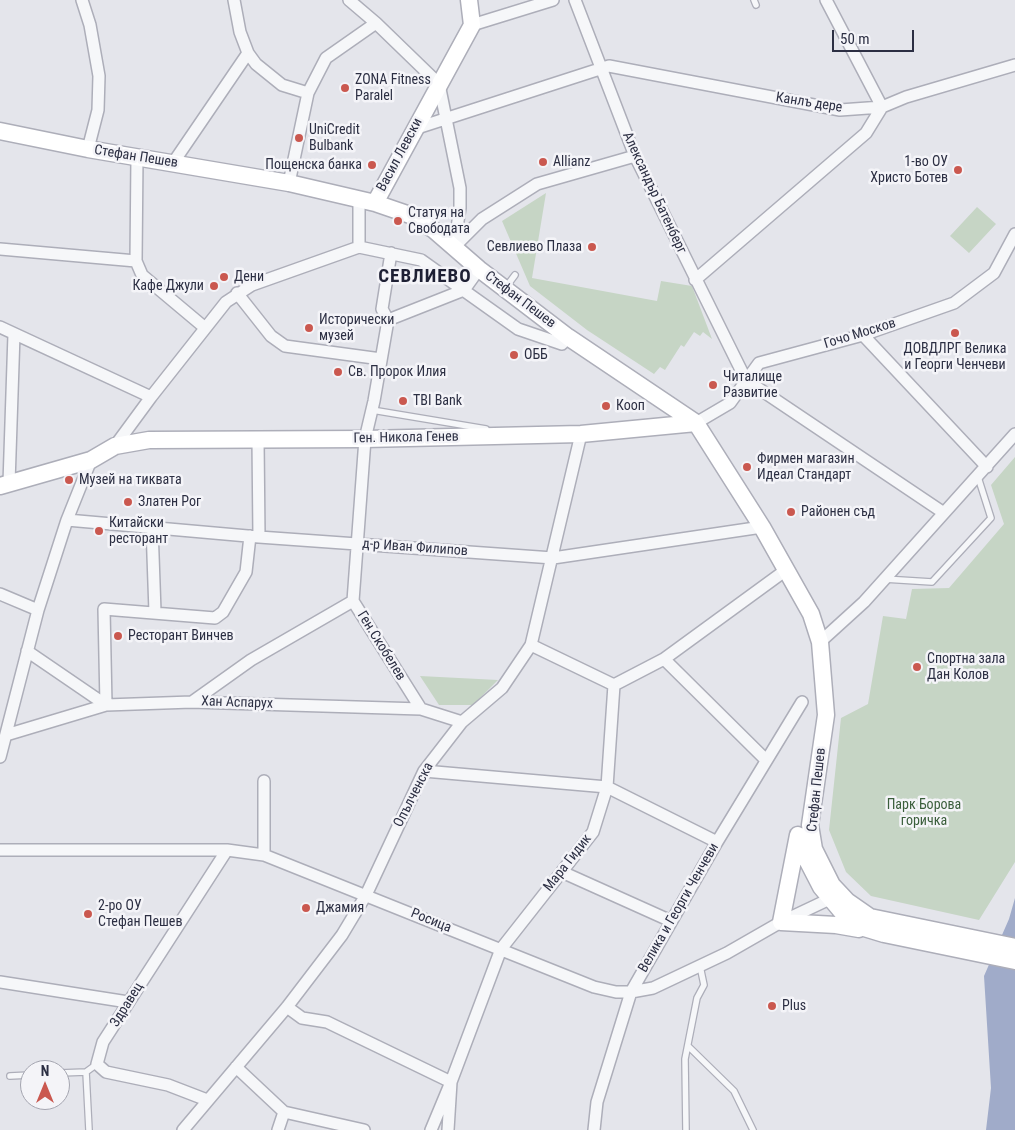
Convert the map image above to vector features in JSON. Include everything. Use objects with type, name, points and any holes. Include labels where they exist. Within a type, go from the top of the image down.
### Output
[{"type":"street","points":[[82,0],[90,25],[99,76],[98,110],[88,149]]},
{"type":"street","points":[[234,0],[240,32],[248,53],[256,64],[282,85],[308,93]]},
{"type":"street","points":[[348,0],[376,23],[438,84],[457,169],[460,208],[454,247]]},
{"type":"street","points":[[469,0],[472,25],[553,0]]},
{"type":"street","name":"Александър Батенберг","points":[[574,0],[636,156],[695,280],[746,380]]},
{"type":"street","points":[[695,280],[866,133],[882,107],[826,0]]},
{"type":"street","points":[[289,183],[308,93],[326,58],[376,23]]},
{"type":"street","name":"Васил Левски","points":[[367,202],[414,129],[472,25]]},
{"type":"street","points":[[173,163],[248,53]]},
{"type":"street","name":"Канлъ дере","points":[[600,68],[609,66],[840,110],[882,107],[1015,65]]},
{"type":"street","points":[[414,129],[600,68]]},
{"type":"street","name":"Стефан Пешев","points":[[1,136],[289,183],[367,202],[410,215],[434,230],[479,270],[568,337],[696,422],[762,527],[810,614],[820,642],[826,715],[810,825],[811,837],[835,897],[847,918],[861,927],[884,934],[916,934],[1015,947]]},
{"type":"street","points":[[454,247],[482,219],[537,184],[636,156]]},
{"type":"street","points":[[137,157],[136,261],[142,275],[204,327]]},
{"type":"street","points":[[359,247],[367,202]]},
{"type":"street","name":"Гочо Москов","points":[[696,422],[730,403],[759,363],[863,335],[954,303],[994,272],[1015,234]]},
{"type":"street","points":[[14,334],[4,484],[91,460],[115,446],[204,327],[226,302],[237,293],[252,285],[326,257],[359,247],[421,260],[518,329],[562,344],[568,337]]},
{"type":"street","points":[[0,249],[136,261]]},
{"type":"street","points":[[391,253],[382,309],[388,320],[464,290],[479,270]]},
{"type":"street","points":[[237,293],[271,336],[285,346],[381,358]]},
{"type":"street","name":"Ген.Скобелев","points":[[388,320],[365,439],[353,601],[421,710]]},
{"type":"street","points":[[0,327],[150,397]]},
{"type":"street","points":[[863,335],[987,467]]},
{"type":"street","points":[[746,380],[944,513]]},
{"type":"street","name":"Ген. Никола Генев","points":[[115,446],[149,440],[365,439],[581,434],[696,422]]},
{"type":"street","name":"Опълченска","points":[[183,1130],[287,1007],[342,935],[366,895],[424,771],[462,722],[502,688],[531,646],[581,434]]},
{"type":"street","points":[[820,642],[864,602],[1015,434]]},
{"type":"street","points":[[106,705],[104,609],[215,618],[223,612],[242,583],[254,537],[258,440]]},
{"type":"street","points":[[0,757],[38,610],[67,520],[91,460]]},
{"type":"street","name":"д-р Иван Филипов","points":[[67,520],[254,537],[553,558],[762,527]]},
{"type":"street","points":[[152,527],[155,612]]},
{"type":"street","points":[[531,646],[614,685],[664,658],[786,570]]},
{"type":"street","points":[[0,594],[38,610]]},
{"type":"street","points":[[192,702],[251,660],[353,601]]},
{"type":"street","points":[[27,651],[106,705]]},
{"type":"street","points":[[664,658],[766,760]]},
{"type":"street","name":"Стефан Пешев","points":[[822,673],[800,825],[807,860],[835,897],[870,917],[916,934]]},
{"type":"street","name":"Мара Гидик","points":[[431,1130],[501,949],[593,832],[607,787],[614,685]]},
{"type":"street","name":"Хан Аспарух","points":[[6,735],[106,705],[192,702],[421,710],[462,722]]},
{"type":"street","name":"Велика и Георги Ченчеви","points":[[594,1130],[597,1102],[631,992],[717,842],[802,702]]},
{"type":"street","points":[[424,771],[607,787],[717,842]]},
{"type":"street","points":[[264,781],[264,855]]},
{"type":"street","points":[[800,825],[780,922],[836,925],[884,934]]},
{"type":"street","name":"Росица","points":[[0,850],[227,850],[264,855],[594,987],[631,992],[653,988],[700,966],[780,922],[835,897]]},
{"type":"street","name":"Здравец","points":[[97,1064],[103,1042],[227,850]]},
{"type":"street","points":[[562,872],[671,922]]},
{"type":"street","points":[[916,934],[1015,961]]},
{"type":"street","points":[[0,982],[128,1002]]},
{"type":"street","points":[[287,1007],[302,1018],[327,1022],[450,1082]]},
{"type":"street","points":[[97,1064],[106,1072],[168,1085],[207,1100]]},
{"type":"street","points":[[236,1067],[284,1112],[364,1130]]},
{"type":"street","name":"Мара Гидик","points":[[448,1130],[450,1082]]},
{"type":"street","points":[[278,1130],[284,1112]]},
{"type":"lane","points":[[504,289],[515,275]]},
{"type":"lane","points":[[373,405],[493,430],[499,435]]},
{"type":"lane","points":[[884,579],[932,582],[991,518],[978,476]]},
{"type":"lane","points":[[686,1130],[685,1059],[697,998],[704,985],[700,966]]},
{"type":"lane","points":[[688,1046],[734,1091],[753,1130]]},
{"type":"lane","points":[[70,1073],[86,1072],[97,1064]]},
{"type":"lane","points":[[86,1072],[89,1130]]},
{"type":"lane","points":[[10,1076],[20,1076]]},
{"type":"green space","points":[[546,193],[532,278],[657,301],[661,281],[692,286],[712,339],[703,332],[700,336],[694,332],[684,347],[681,345],[665,370],[660,367],[654,374],[587,330],[530,286],[502,221]]},
{"type":"green space","points":[[977,207],[996,224],[969,253],[950,236]]},
{"type":"green space","name":"Парк Борова горичка","points":[[1015,457],[1015,862],[979,920],[871,896],[846,872],[829,830],[841,718],[868,704],[883,616],[906,619],[912,589],[949,588],[1004,524],[991,485]]},
{"type":"green space","points":[[420,676],[498,680],[473,705],[439,705]]},
{"type":"water","points":[[1015,898],[1015,1130],[986,1130],[991,1088],[984,976],[1009,919]]},
{"type":"place","name":"ZONA Fitness Paralel","points":[[345,88]]},
{"type":"place","name":"UniCredit Bulbank","points":[[299,138]]},
{"type":"place","name":"Allianz","points":[[543,162]]},
{"type":"place","name":"Пощенска банка","points":[[372,165]]},
{"type":"place","name":"1-во ОУ Христо Ботев","points":[[958,170]]},
{"type":"place","name":"Статуя на Свободата","points":[[398,221]]},
{"type":"place","name":"Севлиево Плаза","points":[[592,247]]},
{"type":"place","name":"Дени","points":[[224,277]]},
{"type":"place","name":"Кафе Джули","points":[[214,286]]},
{"type":"place","name":"Исторически музей","points":[[309,328]]},
{"type":"place","name":"ДОВДЛРГ Велика и Георги Ченчеви","points":[[955,333]]},
{"type":"place","name":"ОББ","points":[[514,355]]},
{"type":"place","name":"Св. Пророк Илия","points":[[338,372]]},
{"type":"place","name":"Читалище Развитие","points":[[713,385]]},
{"type":"place","name":"TBI Bank","points":[[403,401]]},
{"type":"place","name":"Кооп","points":[[606,406]]},
{"type":"place","name":"Фирмен магазин Идеал Стандарт","points":[[747,467]]},
{"type":"place","name":"Музей на тиквата","points":[[69,480]]},
{"type":"place","name":"Златен Рог","points":[[128,502]]},
{"type":"place","name":"Районен съд","points":[[791,512]]},
{"type":"place","name":"Китайски ресторант","points":[[99,531]]},
{"type":"place","name":"Ресторант Винчев","points":[[118,636]]},
{"type":"place","name":"Спортна зала Дан Колов","points":[[917,667]]},
{"type":"place","name":"Джамия","points":[[306,908]]},
{"type":"place","name":"2-ро ОУ Стефан Пешев","points":[[88,914]]},
{"type":"place","name":"Plus","points":[[772,1006]]},
{"type":"district","name":"СЕВЛИЕВО","points":[[425,277]]}]
